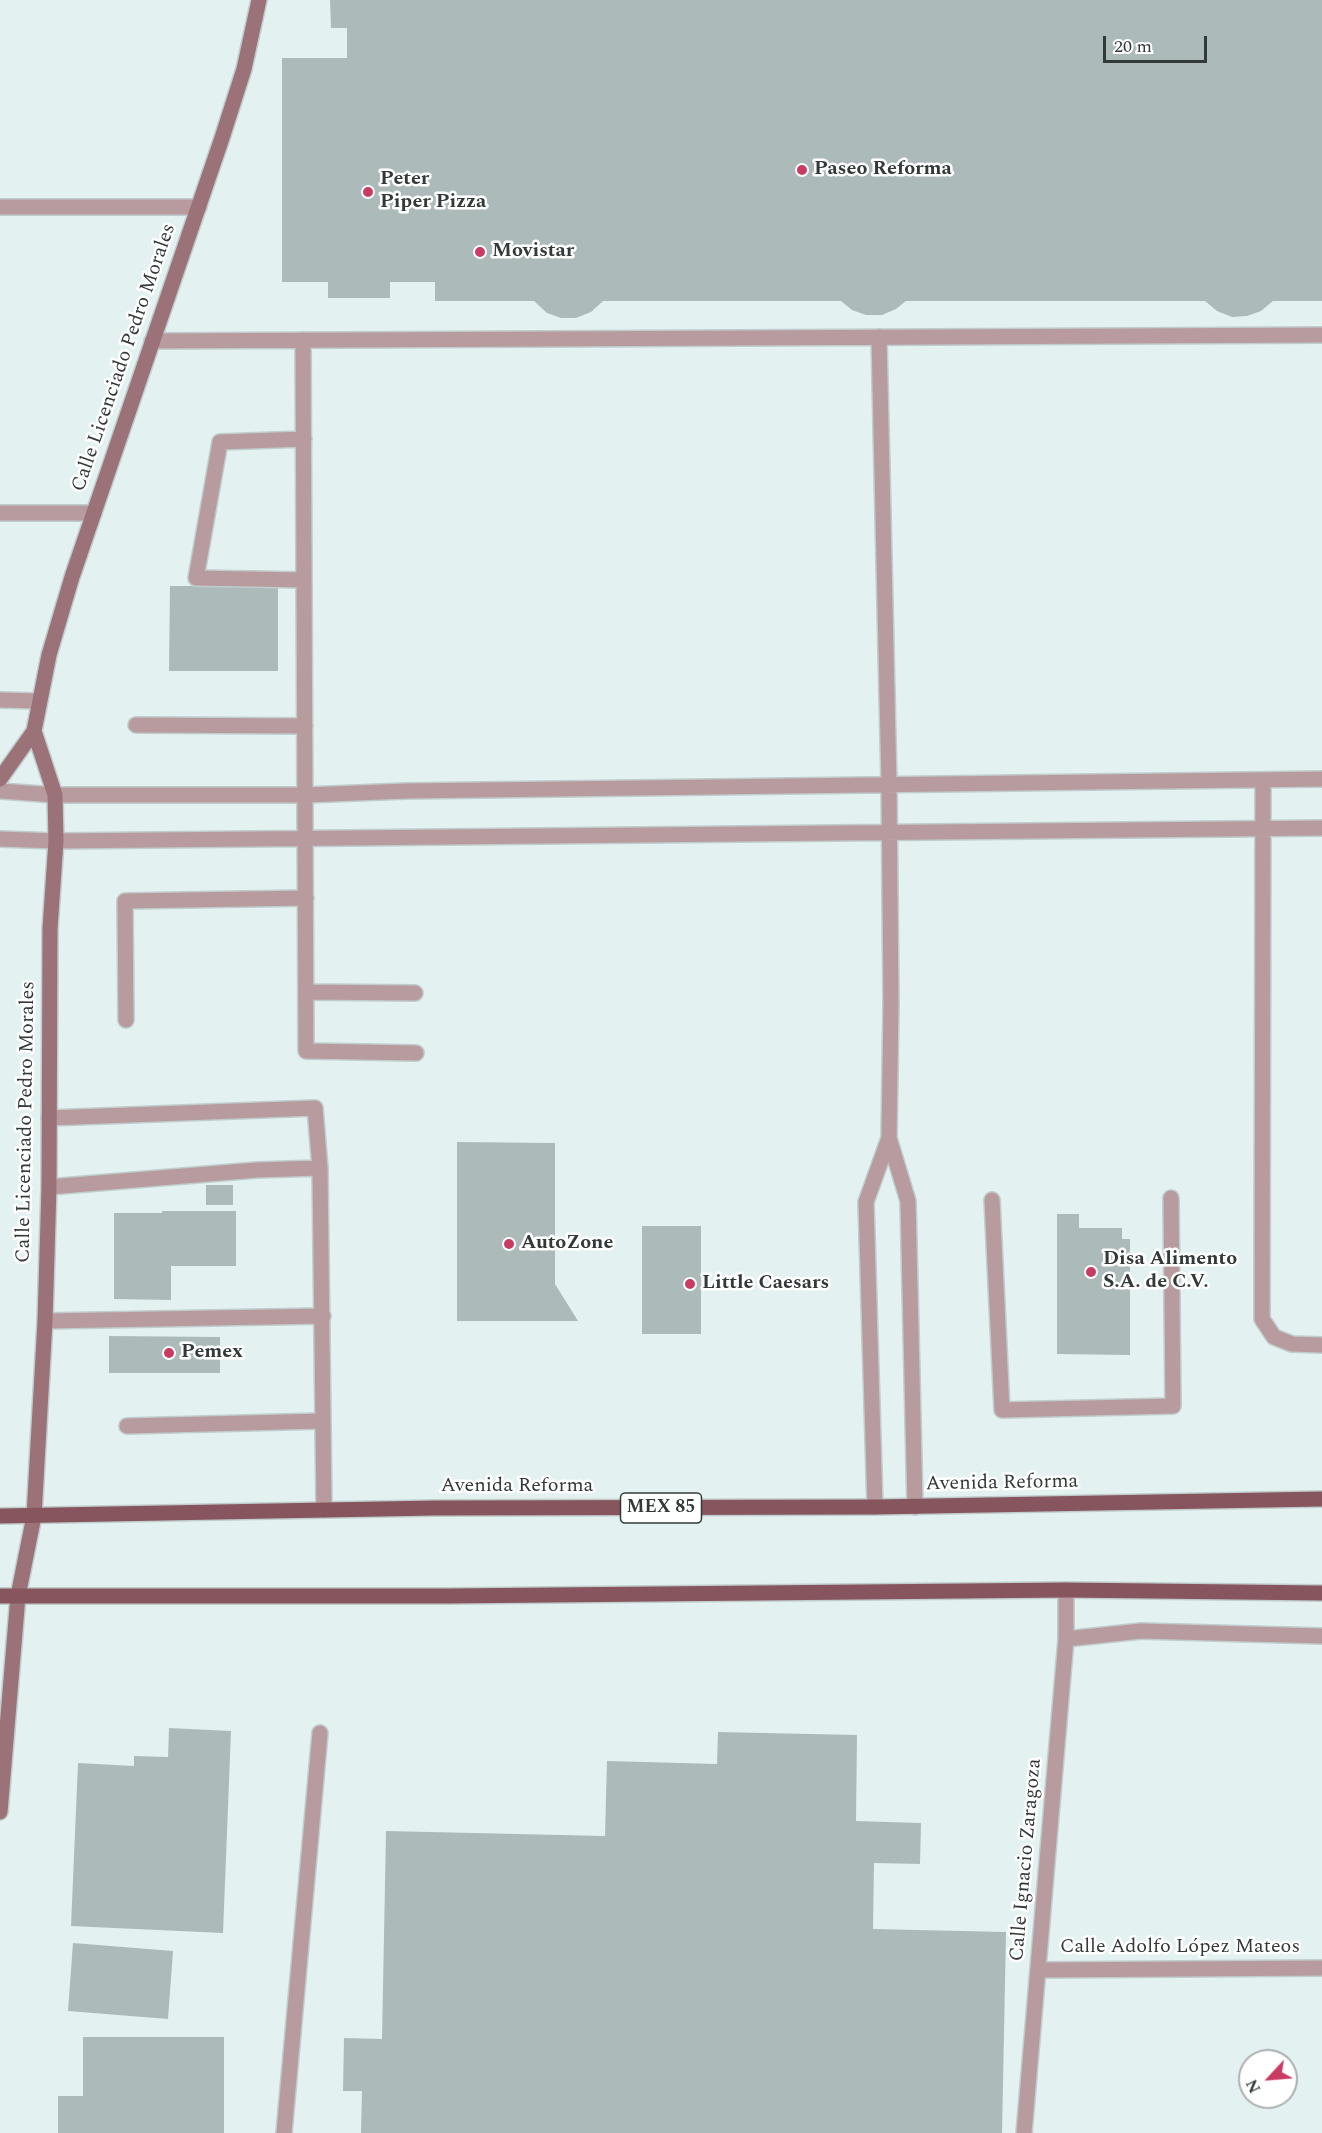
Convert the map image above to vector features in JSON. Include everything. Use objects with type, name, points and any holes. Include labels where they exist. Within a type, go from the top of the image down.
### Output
[{"type":"main road","name":"Avenida Reforma","points":[[0,1516],[324,1510],[915,1507],[1322,1500]]},
{"type":"main road","points":[[0,1596],[448,1596],[1066,1590],[1322,1593]]},
{"type":"street","name":"Calle Licenciado Pedro Morales","points":[[0,779],[34,731],[49,655],[72,577],[244,69],[259,0]]},
{"type":"street","points":[[0,207],[199,207]]},
{"type":"street","points":[[152,341],[1322,335]]},
{"type":"street","points":[[879,337],[890,784],[890,1138],[908,1201],[915,1507]]},
{"type":"street","points":[[303,340],[306,1051],[416,1053]]},
{"type":"street","points":[[304,439],[219,442],[196,578],[304,580]]},
{"type":"street","points":[[0,513],[94,513]]},
{"type":"street","points":[[0,700],[39,701]]},
{"type":"street","points":[[136,726],[305,726]]},
{"type":"street","name":"Calle Licenciado Pedro Morales","points":[[0,1812],[18,1596],[34,1516],[45,1321],[49,1186],[50,929],[56,841],[55,795],[34,731]]},
{"type":"street","points":[[0,791],[55,795],[306,795],[406,791],[1322,779]]},
{"type":"street","points":[[1263,780],[1262,1319],[1274,1337],[1283,1341],[1292,1344],[1322,1345]]},
{"type":"street","points":[[0,839],[56,841],[1322,828]]},
{"type":"street","points":[[126,1020],[125,901],[306,898]]},
{"type":"street","points":[[306,992],[415,993]]},
{"type":"street","points":[[49,1118],[315,1108],[320,1168],[324,1510]]},
{"type":"street","points":[[875,1507],[866,1202],[890,1138]]},
{"type":"street","points":[[49,1186],[257,1170],[320,1168]]},
{"type":"street","points":[[992,1200],[1002,1410],[1173,1406],[1172,1198]]},
{"type":"street","points":[[45,1321],[323,1316]]},
{"type":"street","points":[[127,1426],[323,1421]]},
{"type":"street","name":"Calle Ignacio Zaragoza","points":[[1024,2133],[1066,1639],[1066,1590]]},
{"type":"street","points":[[1066,1639],[1141,1631],[1322,1636]]},
{"type":"street","points":[[284,2133],[321,1733]]},
{"type":"street","name":"Calle Adolfo López Mateos","points":[[1039,1970],[1322,1968]]},
{"type":"building","name":"Paseo Reforma","points":[[330,0],[1322,0],[1322,301],[1273,301],[1261,311],[1247,316],[1232,317],[1217,311],[1205,301],[906,301],[896,309],[882,315],[866,315],[852,310],[841,301],[603,301],[591,312],[576,318],[561,318],[547,313],[534,301],[435,301],[435,282],[390,282],[390,298],[328,298],[328,282],[282,282],[282,58],[347,58],[347,28],[331,28]]},
{"type":"building","points":[[170,586],[278,586],[278,671],[169,671]]},
{"type":"building","points":[[457,1142],[555,1143],[555,1284],[578,1321],[457,1321]]},
{"type":"building","points":[[206,1185],[233,1185],[233,1205],[206,1205]]},
{"type":"building","points":[[162,1211],[236,1211],[236,1266],[171,1266],[171,1300],[114,1299],[114,1213],[162,1213]]},
{"type":"building","points":[[1057,1214],[1079,1214],[1079,1228],[1122,1228],[1122,1239],[1130,1239],[1130,1355],[1057,1354]]},
{"type":"building","points":[[642,1226],[701,1226],[701,1334],[642,1334]]},
{"type":"building","points":[[109,1336],[220,1337],[220,1373],[109,1373]]},
{"type":"building","points":[[169,1728],[231,1731],[223,1933],[71,1926],[78,1763],[134,1766],[134,1756],[168,1757]]},
{"type":"building","points":[[718,1732],[857,1735],[856,1821],[921,1823],[920,1864],[874,1863],[873,1929],[1006,1932],[1002,2133],[361,2133],[362,2091],[343,2091],[344,2038],[382,2039],[386,1831],[605,1836],[607,1761],[717,1764]]},
{"type":"building","points":[[73,1943],[173,1951],[168,2019],[68,2011]]},
{"type":"building","points":[[83,2037],[224,2037],[224,2133],[58,2133],[58,2096],[83,2096]]},
{"type":"place","name":"Paseo Reforma","points":[[802,170]]},
{"type":"place","name":"Peter Piper Pizza","points":[[368,192]]},
{"type":"place","name":"Movistar","points":[[480,252]]},
{"type":"place","name":"AutoZone","points":[[509,1244]]},
{"type":"place","name":"Disa Alimento S.A. de C.V.","points":[[1091,1272]]},
{"type":"place","name":"Little Caesars","points":[[690,1284]]},
{"type":"place","name":"Pemex","points":[[169,1353]]}]
